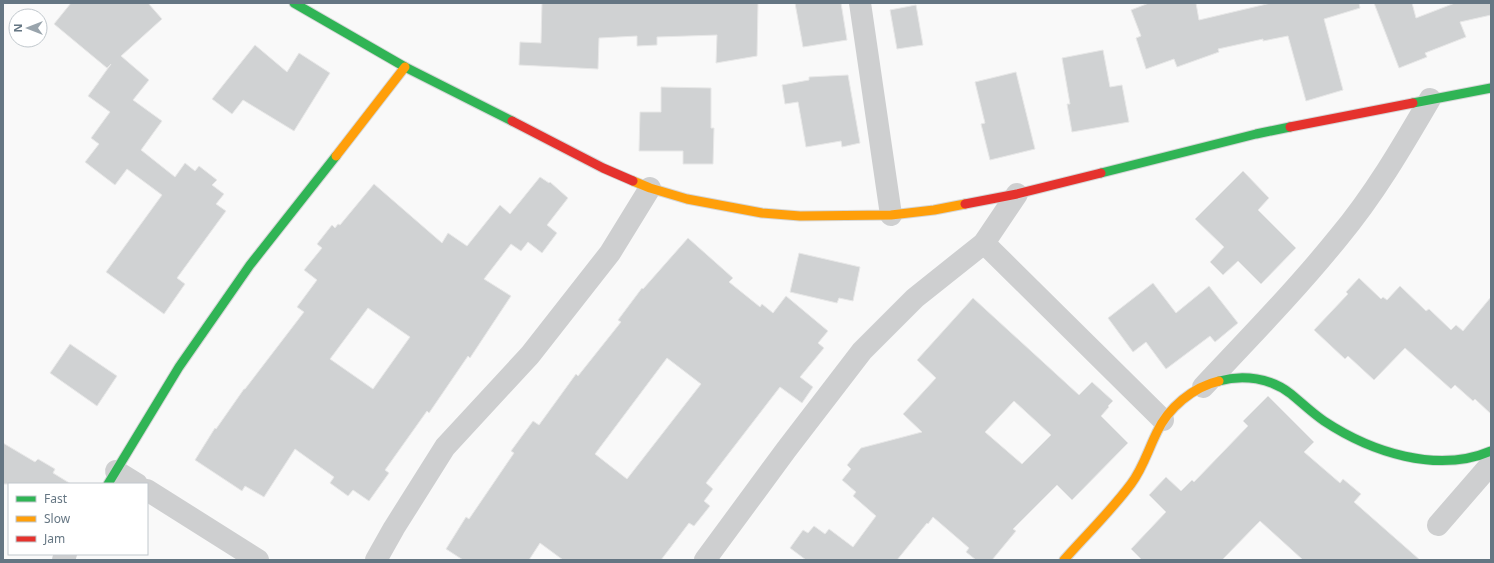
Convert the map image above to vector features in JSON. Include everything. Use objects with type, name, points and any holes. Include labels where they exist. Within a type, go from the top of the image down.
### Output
[{"type":"street","points":[[294,3],[405,67],[604,168],[650,188],[687,199],[762,213],[800,216],[891,215],[934,210],[1017,194],[1256,134],[1430,98],[1491,88]]},
{"type":"street","points":[[860,3],[891,215]]},
{"type":"street","points":[[133,483],[112,477],[179,367],[250,265],[405,67]]},
{"type":"street","points":[[1064,560],[1125,492],[1137,476],[1163,420],[1173,409],[1203,387],[1338,238],[1369,197],[1397,156],[1430,98]]},
{"type":"street","points":[[376,560],[394,528],[445,447],[530,355],[606,259],[650,188]]},
{"type":"street","points":[[705,560],[862,351],[915,298],[984,243],[1017,194]]},
{"type":"street","points":[[984,243],[1163,420]]},
{"type":"street","points":[[1203,387],[1222,379],[1239,378],[1257,379],[1272,383],[1289,392],[1312,413],[1343,433],[1382,450],[1416,457],[1443,460],[1474,457],[1491,451]]},
{"type":"street","points":[[1438,525],[1491,464]]},
{"type":"street","points":[[148,491],[258,560]]},
{"type":"building","points":[[71,3],[148,3],[162,19],[121,56],[149,80],[133,100],[162,121],[141,150],[175,177],[185,163],[195,171],[199,166],[217,180],[212,185],[224,194],[216,204],[226,211],[177,278],[185,284],[164,314],[106,272],[162,195],[127,169],[115,185],[85,162],[99,144],[91,138],[110,112],[88,96],[111,64],[107,68],[54,24]]},
{"type":"building","points":[[542,3],[758,3],[757,56],[716,63],[717,35],[657,37],[657,45],[637,46],[637,36],[599,38],[598,69],[519,65],[520,42],[541,43]]},
{"type":"building","points":[[795,3],[841,3],[847,40],[803,47]]},
{"type":"building","points":[[1149,3],[1196,3],[1199,20],[1271,3],[1359,3],[1360,8],[1324,19],[1343,90],[1306,101],[1288,36],[1263,41],[1263,39],[1218,49],[1219,52],[1177,67],[1174,59],[1146,69],[1136,38],[1141,36],[1131,10]]},
{"type":"building","points":[[1374,3],[1412,3],[1416,18],[1455,3],[1491,3],[1491,15],[1460,22],[1466,37],[1425,53],[1427,57],[1399,68]]},
{"type":"building","points":[[916,5],[923,45],[897,49],[890,10]]},
{"type":"building","points":[[255,45],[287,72],[299,53],[330,73],[294,131],[243,100],[232,114],[212,99]]},
{"type":"building","points":[[1103,50],[1110,87],[1122,85],[1129,122],[1072,132],[1067,104],[1070,104],[1062,58]]},
{"type":"building","points":[[1016,72],[1035,149],[990,160],[981,124],[985,123],[975,82]]},
{"type":"building","points":[[848,75],[860,143],[842,147],[841,141],[806,147],[798,102],[785,104],[782,85],[809,80],[809,77]]},
{"type":"building","points":[[661,87],[711,88],[711,128],[714,128],[713,164],[683,164],[683,151],[639,151],[640,112],[661,112]]},
{"type":"building","points":[[1243,171],[1269,198],[1258,210],[1296,248],[1261,284],[1238,261],[1223,275],[1210,262],[1224,247],[1195,219]]},
{"type":"building","points":[[540,177],[549,183],[550,182],[568,198],[547,225],[557,233],[542,253],[528,242],[521,251],[511,244],[484,279],[511,296],[470,358],[468,356],[429,413],[427,411],[385,470],[389,473],[369,501],[353,490],[348,496],[330,483],[334,477],[295,449],[264,497],[245,486],[242,491],[195,460],[215,428],[216,429],[244,389],[304,312],[297,307],[317,280],[304,270],[322,248],[317,244],[332,225],[335,228],[338,224],[340,225],[374,184],[442,243],[448,233],[467,246],[500,205],[510,214]],"holes":[[[368,308],[410,337],[373,389],[330,359]]]},
{"type":"building","points":[[688,238],[733,278],[729,282],[760,307],[762,304],[773,313],[786,296],[828,331],[818,343],[824,348],[800,377],[813,387],[802,403],[780,387],[706,483],[713,489],[704,501],[710,506],[694,526],[689,523],[661,560],[563,560],[540,543],[529,560],[463,560],[446,549],[466,517],[469,519],[514,453],[511,451],[533,421],[539,425],[576,374],[578,376],[621,322],[618,320],[642,288],[643,289]],"holes":[[[667,358],[701,384],[627,479],[595,454]]]},
{"type":"building","points":[[799,253],[860,267],[853,301],[839,298],[837,303],[790,292]]},
{"type":"building","points":[[1359,278],[1381,299],[1383,297],[1387,300],[1400,286],[1426,311],[1429,309],[1451,330],[1456,325],[1463,331],[1491,297],[1491,414],[1475,399],[1473,401],[1455,385],[1451,389],[1405,348],[1374,380],[1348,356],[1345,359],[1314,330],[1348,294],[1346,292]]},
{"type":"building","points":[[1153,283],[1176,313],[1209,286],[1238,323],[1215,342],[1210,336],[1166,369],[1146,342],[1133,352],[1108,318]]},
{"type":"building","points":[[973,298],[1079,395],[1092,382],[1113,401],[1101,416],[1128,443],[1072,500],[1057,485],[1013,529],[1016,531],[992,560],[976,560],[966,552],[969,548],[933,517],[897,560],[806,560],[790,548],[803,530],[808,533],[814,526],[825,534],[829,529],[853,547],[876,516],[853,496],[856,492],[842,480],[851,469],[847,465],[861,448],[922,432],[903,414],[936,378],[917,360]],"holes":[[[1014,401],[1051,435],[1022,464],[985,432]]]},
{"type":"building","points":[[70,344],[117,376],[97,406],[50,373]]},
{"type":"building","points":[[1268,396],[1314,442],[1304,452],[1340,483],[1343,479],[1361,494],[1354,502],[1420,560],[1303,560],[1260,521],[1222,560],[1142,560],[1131,549],[1166,512],[1149,495],[1166,477],[1181,491],[1192,480],[1194,482],[1248,426],[1243,421]]},
{"type":"building","points":[[3,443],[35,462],[38,459],[55,469],[53,473],[69,483],[8,483],[3,484]]},
{"type":"traffic: fast","points":[[294,3],[405,67],[512,121]]},
{"type":"traffic: fast","points":[[1413,103],[1491,88]]},
{"type":"traffic: fast","points":[[1101,173],[1256,134],[1290,127]]},
{"type":"traffic: fast","points":[[109,483],[179,367],[250,265],[336,156]]},
{"type":"traffic: fast","points":[[1219,381],[1247,378],[1275,384],[1291,394],[1320,418],[1342,432],[1362,442],[1405,456],[1427,460],[1449,460],[1470,458],[1491,451]]},
{"type":"traffic: slow","points":[[336,156],[405,67]]},
{"type":"traffic: slow","points":[[633,181],[650,188],[687,199],[762,213],[800,216],[891,215],[934,210],[965,204]]},
{"type":"traffic: slow","points":[[1064,560],[1131,484],[1142,465],[1157,432],[1168,415],[1191,393],[1219,381]]},
{"type":"traffic: jam","points":[[1290,127],[1413,103]]},
{"type":"traffic: jam","points":[[512,121],[603,168],[633,181]]},
{"type":"traffic: jam","points":[[965,204],[1017,194],[1101,173]]}]
